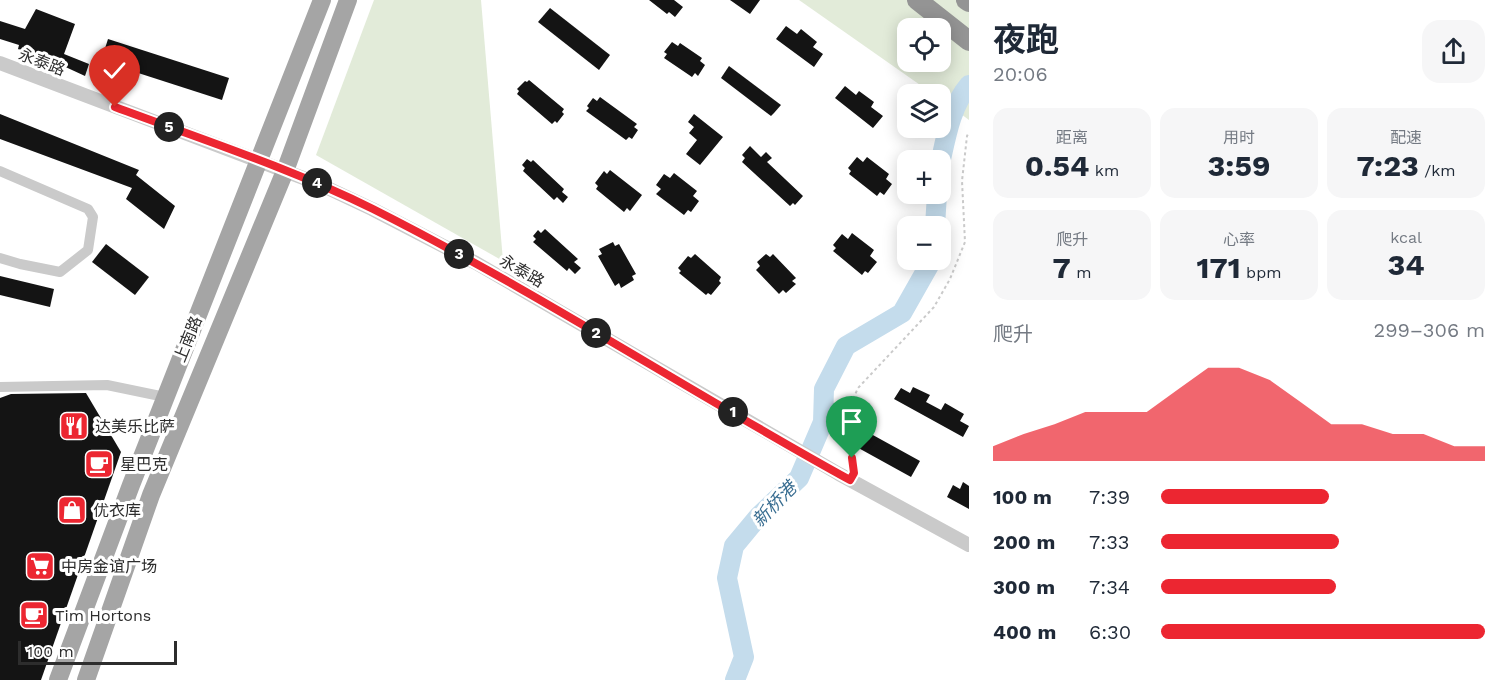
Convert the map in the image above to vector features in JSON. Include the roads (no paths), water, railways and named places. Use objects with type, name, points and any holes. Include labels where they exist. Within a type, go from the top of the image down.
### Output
[{"type":"highway","points":[[917,0],[968,40]]},
{"type":"main road","name":"上南路","points":[[58,680],[165,397],[322,0]]},
{"type":"main road","name":"上南路","points":[[86,680],[151,495],[285,171],[348,0]]},
{"type":"street","name":"永泰路","points":[[0,63],[258,160],[372,208],[476,263],[845,477],[969,545]]},
{"type":"street","points":[[0,171],[88,209],[93,217],[88,250],[60,272],[0,258]]},
{"type":"street","points":[[0,387],[107,385],[165,397]]},
{"type":"waterway","name":"新桥港","points":[[943,150],[953,112],[969,85]]},
{"type":"waterway","name":"新桥港","points":[[936,204],[936,216]]},
{"type":"waterway","name":"新桥港","points":[[735,680],[744,657],[727,578],[734,546],[759,516],[799,478],[823,422],[824,389],[846,346],[902,313],[926,270]]},
{"type":"place","name":"达美乐比萨","points":[[74,426]]},
{"type":"place","name":"星巴克","points":[[99,464]]},
{"type":"place","name":"优衣库","points":[[72,510]]},
{"type":"place","name":"中房金谊广场","points":[[40,566]]},
{"type":"place","name":"Tim Hortons","points":[[34,615]]}]
